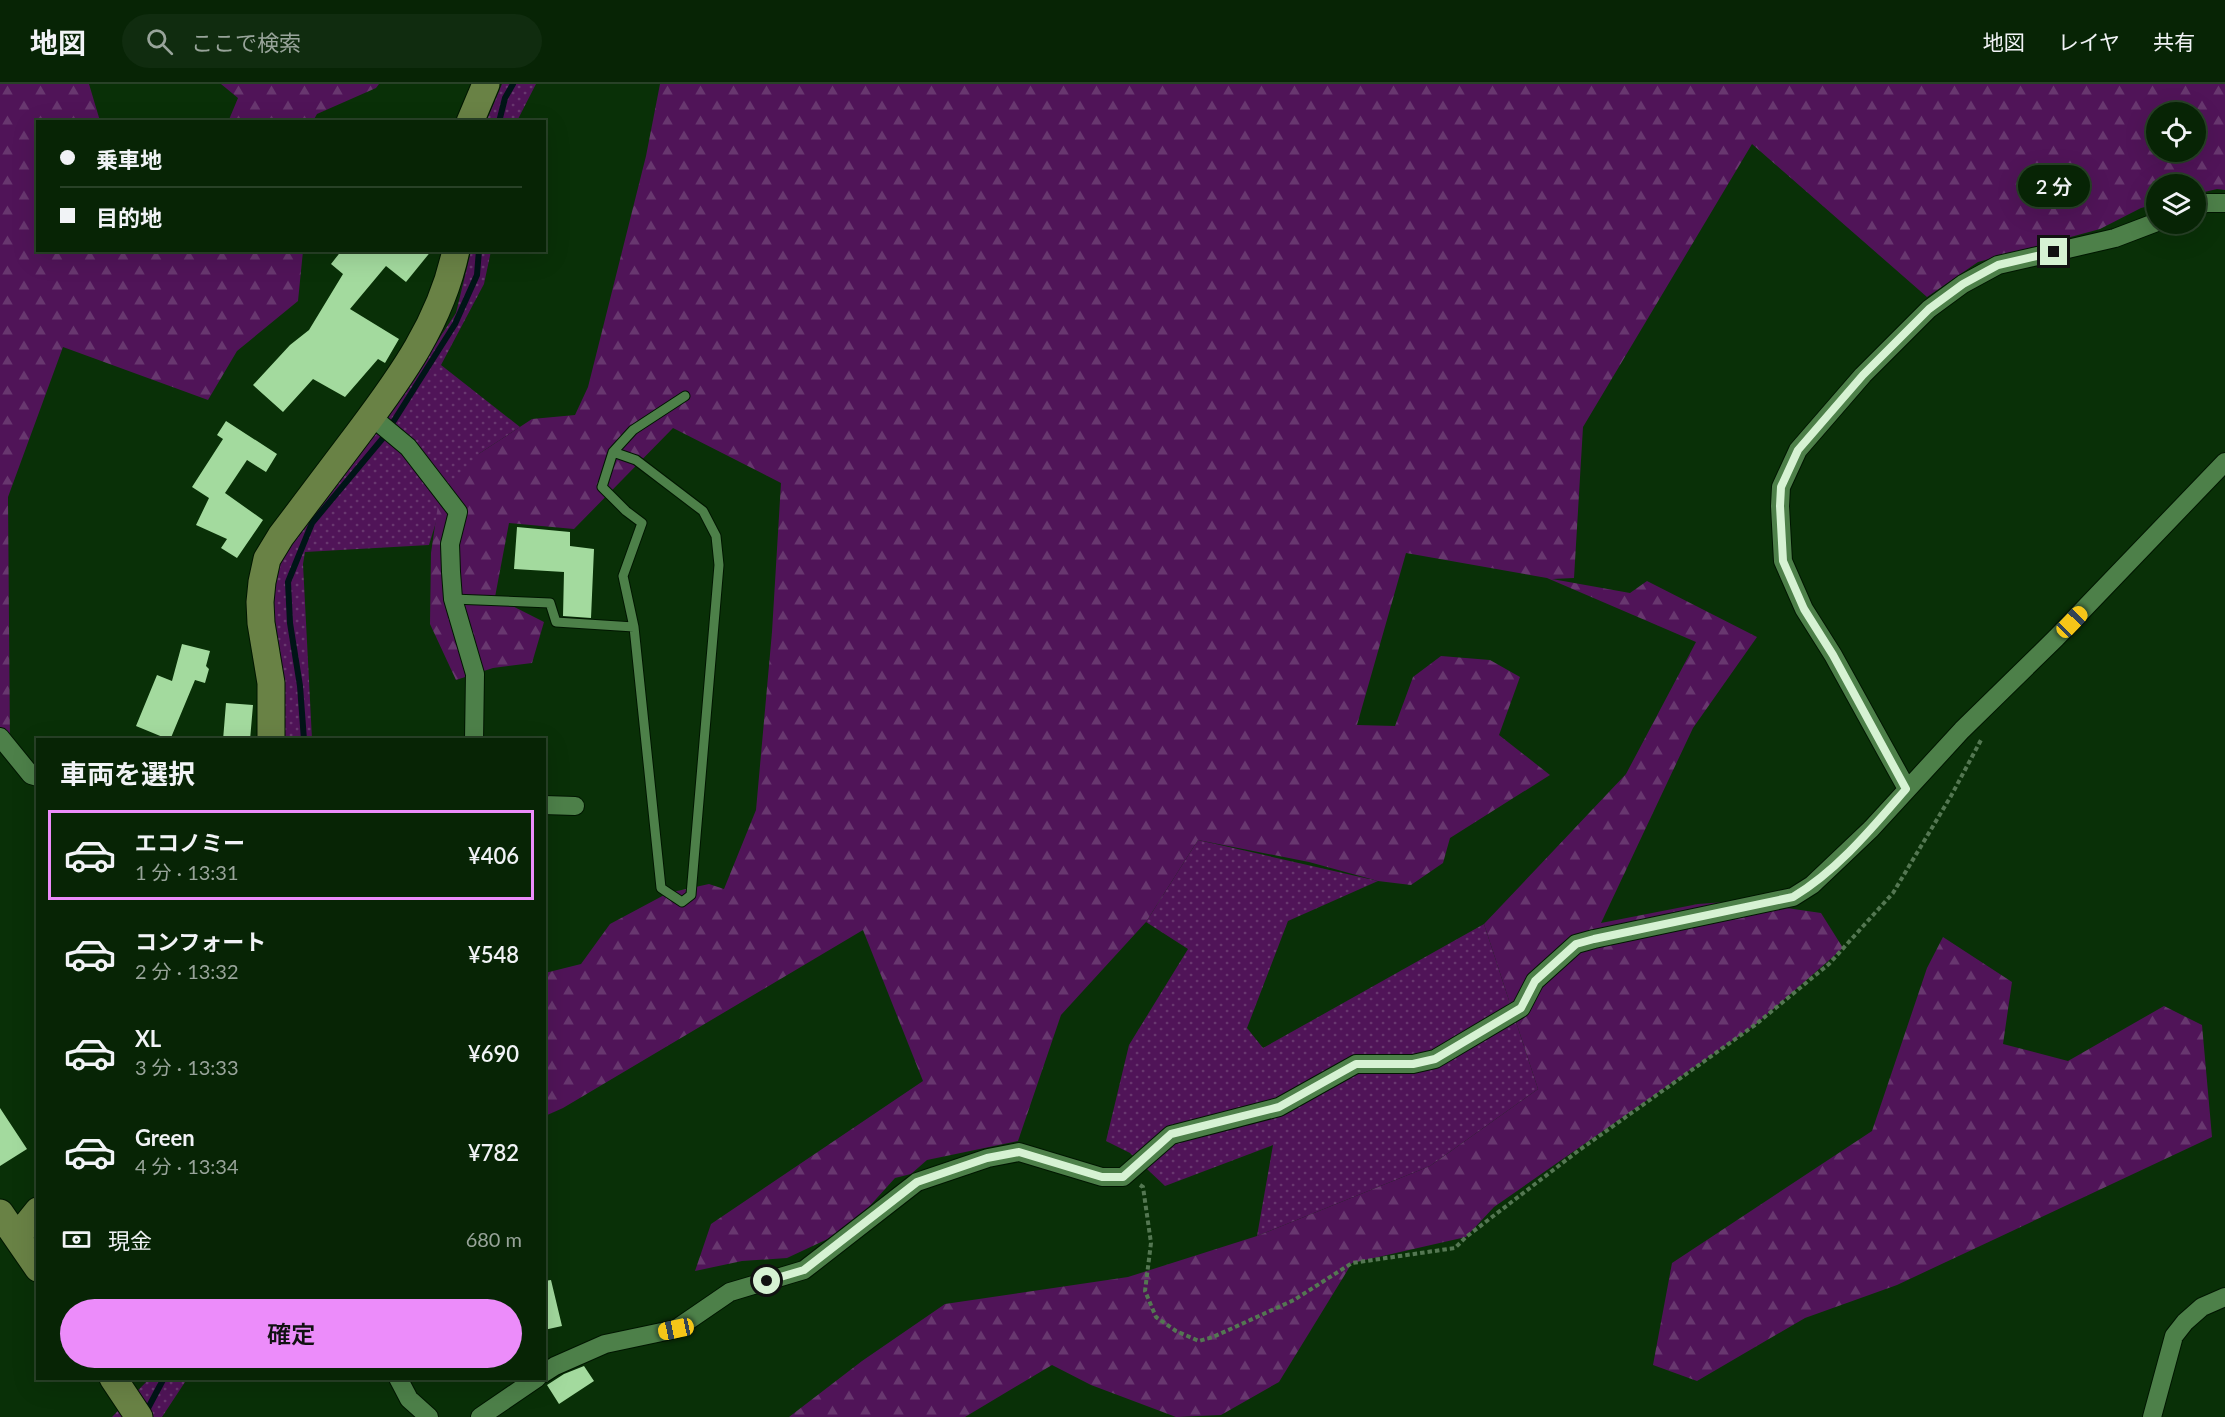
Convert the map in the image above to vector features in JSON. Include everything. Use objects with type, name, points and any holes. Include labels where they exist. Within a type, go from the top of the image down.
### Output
[{"type":"street","points":[[471,120],[486,84]]},
{"type":"street","points":[[2206,203],[2225,203]]},
{"type":"street","points":[[1906,789],[1833,655],[1804,609],[1783,561],[1781,487],[1798,450],[1863,375],[1929,309],[1963,284],[1998,265],[2115,238],[2146,226]]},
{"type":"street","points":[[271,738],[271,683],[261,623],[260,602],[267,559],[281,536],[392,390],[420,346],[452,272],[456,252]]},
{"type":"street","points":[[371,416],[408,447],[458,512],[450,544],[453,599],[475,674],[474,738]]},
{"type":"street","points":[[546,1372],[605,1344],[676,1329],[730,1292],[804,1270],[917,1182],[987,1158],[1019,1152],[1102,1177],[1123,1177],[1171,1134],[1279,1107],[1356,1064],[1413,1064],[1435,1059],[1521,1008],[1535,981],[1576,944],[1793,897],[1812,885],[1863,837],[1978,714],[2056,638],[2225,462]]},
{"type":"street","points":[[0,736],[31,775],[36,776]]},
{"type":"street","points":[[546,805],[576,806]]},
{"type":"street","points":[[0,1213],[36,1265]]},
{"type":"street","points":[[17,1237],[36,1213]]},
{"type":"street","points":[[2152,1417],[2174,1336],[2185,1322],[2202,1307],[2225,1297]]},
{"type":"street","points":[[114,1380],[139,1417]]},
{"type":"street","points":[[399,1380],[409,1399],[429,1417]]},
{"type":"street","points":[[480,1417],[534,1380]]},
{"type":"lane","points":[[613,452],[636,460],[703,511],[716,536],[719,565],[691,895],[682,902],[661,888],[634,627],[623,576],[642,523],[626,512],[602,487],[613,452],[633,430],[685,396]]},
{"type":"lane","points":[[453,599],[550,603],[556,622],[634,627]]},
{"type":"path","points":[[1123,1177],[1143,1187],[1151,1243],[1145,1291],[1156,1317],[1176,1331],[1198,1341],[1213,1337],[1294,1300],[1352,1263],[1455,1248],[1578,1150],[1755,1025],[1829,964],[1893,893],[1951,796],[1984,733],[1985,721],[1978,714]]},
{"type":"green space","points":[[0,84],[89,84],[100,120],[36,120],[36,252],[303,252],[298,301],[237,351],[208,400],[63,347],[8,497],[10,749],[0,737]]},
{"type":"green space","points":[[221,84],[379,84],[376,88],[317,114],[314,120],[229,120],[238,98]]},
{"type":"green space","points":[[502,84],[536,84],[518,120],[487,120]]},
{"type":"green space","points":[[660,84],[2225,84],[2225,190],[2206,192],[2206,174],[2146,174],[2146,207],[2100,229],[1978,262],[1927,297],[1752,144],[1583,427],[1574,578],[1552,579],[1630,593],[1647,581],[1757,637],[1693,728],[1601,923],[1698,904],[1739,901],[1821,913],[1843,948],[1755,1025],[1494,1207],[1466,1237],[1352,1263],[1279,1382],[1221,1415],[1176,1417],[1091,1385],[1052,1365],[965,1417],[789,1417],[862,1361],[945,1304],[1128,1277],[1257,1236],[1430,1166],[1538,1089],[1484,924],[1626,774],[1696,642],[1547,578],[1406,553],[1357,725],[1395,726],[1413,677],[1441,656],[1490,660],[1520,677],[1499,735],[1550,775],[1450,838],[1443,863],[1411,885],[1378,881],[1309,862],[1198,840],[1146,922],[1061,1015],[1018,1141],[927,1160],[911,1174],[895,1178],[849,1229],[787,1258],[742,1261],[695,1271],[711,1224],[923,1081],[863,930],[563,1108],[546,1116],[546,973],[581,964],[610,924],[668,893],[709,884],[724,889],[756,810],[772,632],[781,483],[673,428],[574,529],[509,523],[495,597],[544,622],[532,663],[493,668],[456,680],[430,624],[431,553],[439,498],[480,453],[532,419],[575,415],[588,387],[646,156]]},
{"type":"green space","points":[[471,252],[491,252],[484,284],[441,365],[520,427],[480,453],[436,522],[429,545],[305,552],[303,564],[312,738],[282,738],[271,604],[273,561],[407,387],[456,313]]},
{"type":"green space","points":[[1198,840],[1378,881],[1288,921],[1247,1028],[1263,1048],[1484,924],[1538,1089],[1430,1166],[1257,1236],[1273,1145],[1165,1186],[1130,1153],[1106,1141],[1129,1045],[1188,949],[1146,922]]},
{"type":"green space","points":[[1943,937],[2012,982],[2003,1044],[2068,1061],[2164,1006],[2202,1025],[2212,1137],[1897,1285],[1805,1318],[1697,1381],[1653,1365],[1672,1263],[1872,1131],[1927,968]]},
{"type":"green space","points":[[148,1380],[186,1380],[162,1417],[112,1417]]},
{"type":"building","points":[[340,252],[430,252],[406,282],[386,266],[350,309],[399,339],[385,363],[378,359],[345,397],[313,379],[283,412],[253,385],[290,345],[309,330],[343,274],[331,264]]},
{"type":"building","points":[[226,421],[277,454],[266,472],[247,460],[225,493],[263,520],[237,558],[221,548],[227,539],[196,525],[209,498],[192,487],[223,439],[217,435]]},
{"type":"building","points":[[517,527],[570,532],[570,546],[594,549],[591,618],[563,616],[564,572],[514,569]]},
{"type":"building","points":[[182,644],[210,651],[205,683],[195,680],[171,738],[165,738],[136,726],[157,675],[172,681]]},
{"type":"building","points":[[226,703],[253,705],[250,738],[223,738]]},
{"type":"building","points":[[0,1108],[27,1149],[0,1166]]},
{"type":"building","points":[[551,1280],[562,1326],[546,1330],[546,1281]]},
{"type":"building","points":[[584,1366],[594,1381],[559,1404],[547,1385],[564,1374]]},
{"type":"waterway","points":[[500,120],[505,98],[513,84]]},
{"type":"waterway","points":[[304,738],[300,686],[290,623],[288,582],[312,523],[383,438],[455,324],[477,275],[479,252]]},
{"type":"waterway","points":[[146,1412],[163,1380]]},
{"type":"route","points":[[767,1281],[804,1270],[917,1182],[987,1158],[1019,1152],[1102,1177],[1123,1177],[1171,1134],[1279,1107],[1356,1064],[1413,1064],[1435,1059],[1521,1008],[1535,981],[1576,944],[1793,897],[1812,885],[1871,829],[1906,789],[1833,655],[1804,609],[1783,561],[1781,487],[1798,450],[1863,375],[1929,309],[1963,284],[1998,265],[2054,252]]}]
